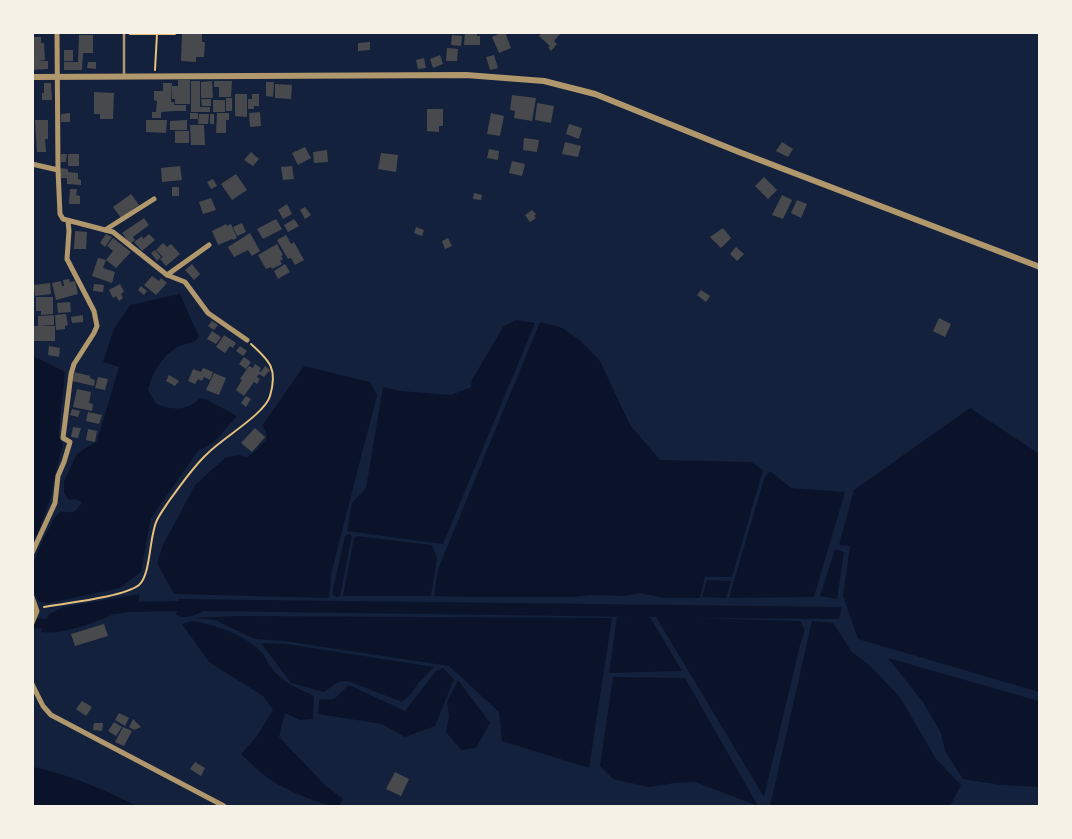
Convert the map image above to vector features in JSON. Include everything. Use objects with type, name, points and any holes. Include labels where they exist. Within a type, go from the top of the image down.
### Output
[{"type":"street","points":[[56,32],[58,170],[60,214],[63,219],[113,232],[167,275],[185,282],[208,313],[247,340]]},
{"type":"street","points":[[32,76],[466,75],[544,81],[595,94],[739,152],[1040,267]]},
{"type":"street","points":[[32,164],[58,170]]},
{"type":"street","points":[[105,230],[154,199]]},
{"type":"street","points":[[32,553],[55,503],[58,476],[70,442],[65,441],[63,438],[71,374],[74,364],[97,326],[94,312],[68,259],[70,231],[68,221]]},
{"type":"street","points":[[167,275],[209,245]]},
{"type":"street","points":[[32,597],[37,610],[32,624]]},
{"type":"street","points":[[32,684],[43,706],[51,716],[224,806]]},
{"type":"lane","points":[[124,34],[124,77]]},
{"type":"path","points":[[124,34],[175,34]]},
{"type":"path","points":[[155,72],[157,34]]},
{"type":"path","points":[[37,610],[121,594],[141,583],[145,575],[156,521],[188,474],[207,453],[254,416],[270,398],[275,376],[267,358],[247,340]]},
{"type":"water","points":[[180,294],[199,337],[193,343],[177,347],[170,352],[158,366],[148,390],[156,404],[162,406],[184,408],[195,403],[200,398],[206,399],[237,416],[214,442],[198,451],[151,518],[141,572],[120,588],[49,603],[39,602],[33,584],[33,567],[43,541],[56,517],[60,512],[75,511],[82,502],[75,499],[69,500],[64,493],[64,481],[77,454],[97,441],[119,367],[103,362],[114,329],[130,305]]},
{"type":"water","points":[[516,320],[535,323],[443,544],[347,531],[352,503],[366,488],[383,387],[400,391],[451,395],[471,387],[472,380],[503,327]]},
{"type":"water","points":[[540,322],[562,328],[581,341],[600,361],[630,425],[660,460],[751,462],[763,470],[732,577],[705,577],[700,598],[663,598],[641,593],[623,596],[593,595],[572,597],[434,596],[438,569]]},
{"type":"water","points":[[33,356],[65,372],[59,431],[59,437],[63,444],[51,496],[40,528],[33,541]]},
{"type":"water","points":[[304,366],[370,382],[377,395],[332,570],[329,598],[174,594],[157,563],[163,545],[195,485],[225,458],[238,455],[247,457],[266,440],[266,432],[262,426]]},
{"type":"water","points":[[970,408],[1039,454],[1039,692],[858,639],[843,596],[850,546],[839,545],[854,490]]},
{"type":"water","points":[[770,471],[791,488],[845,492],[814,597],[729,598],[764,479]]},
{"type":"water","points":[[349,534],[352,536],[340,596],[337,597],[333,595],[333,589],[345,536]]},
{"type":"water","points":[[357,536],[432,545],[437,558],[431,596],[343,596],[354,538]]},
{"type":"water","points":[[835,549],[844,552],[837,599],[820,596]]},
{"type":"water","points":[[707,580],[731,581],[726,598],[702,597]]},
{"type":"water","points":[[140,594],[138,603],[91,624],[65,631],[41,632],[49,614],[64,607]]},
{"type":"water","points":[[179,599],[842,607],[839,619],[693,618],[800,621],[805,630],[764,797],[656,617],[650,617],[682,671],[609,673],[617,617],[642,617],[204,611],[190,617],[182,617],[175,614],[180,610]]},
{"type":"water","points":[[235,616],[612,618],[589,768],[502,741],[499,712],[449,666],[284,641],[255,639],[215,620],[194,618]]},
{"type":"water","points":[[193,621],[221,628],[248,641],[265,656],[274,672],[290,684],[314,696],[313,719],[300,720],[285,713],[279,737],[326,786],[343,799],[339,806],[315,801],[280,785],[265,776],[241,754],[257,736],[273,710],[263,696],[209,662],[182,624]]},
{"type":"water","points":[[812,621],[833,623],[852,652],[869,665],[900,697],[936,759],[961,785],[950,806],[770,806]]},
{"type":"water","points":[[261,643],[287,644],[434,667],[402,702],[348,681],[338,682],[324,692],[291,683]]},
{"type":"water","points":[[888,658],[1039,701],[1039,787],[1001,785],[963,779],[945,751],[941,733],[923,702]]},
{"type":"water","points":[[443,668],[454,679],[435,726],[405,737],[382,724],[318,714],[319,700],[334,699],[349,685],[405,711],[436,671]]},
{"type":"water","points":[[613,677],[685,678],[758,806],[695,782],[649,787],[613,779],[600,766]]},
{"type":"water","points":[[458,680],[490,723],[476,748],[461,750],[446,732],[449,716],[447,702]]},
{"type":"water","points":[[33,767],[86,783],[137,806],[33,806]]},
{"type":"building","points":[[182,32],[202,32],[202,42],[205,42],[204,57],[196,57],[196,62],[181,61]]},
{"type":"building","points":[[465,32],[477,32],[477,36],[480,36],[480,45],[464,45]]},
{"type":"building","points":[[505,32],[511,48],[499,53],[492,37]]},
{"type":"building","points":[[542,32],[562,32],[554,41],[557,44],[551,51],[548,47],[550,46],[539,36]]},
{"type":"building","points":[[79,35],[93,35],[93,53],[83,53],[82,70],[64,70],[64,62],[78,62]]},
{"type":"building","points":[[452,35],[462,36],[461,46],[451,45]]},
{"type":"building","points":[[32,37],[41,37],[41,43],[44,43],[45,60],[38,61],[48,61],[48,69],[32,70]]},
{"type":"building","points":[[370,42],[370,50],[358,51],[358,43]]},
{"type":"building","points":[[447,48],[458,49],[457,61],[446,61]]},
{"type":"building","points":[[64,50],[73,50],[73,61],[64,61]]},
{"type":"building","points":[[440,55],[443,64],[433,68],[430,59]]},
{"type":"building","points":[[494,55],[498,68],[490,70],[486,57]]},
{"type":"building","points":[[424,58],[426,68],[418,69],[416,60]]},
{"type":"building","points":[[88,62],[96,62],[96,69],[87,68]]},
{"type":"building","points":[[178,80],[190,80],[190,104],[175,104],[175,99],[172,99],[172,86],[178,86]]},
{"type":"building","points":[[191,81],[200,81],[200,107],[210,107],[210,112],[191,112]]},
{"type":"building","points":[[212,81],[213,98],[201,98],[201,82]]},
{"type":"building","points":[[214,81],[232,81],[231,97],[219,97],[219,87],[214,87]]},
{"type":"building","points":[[266,82],[274,82],[273,97],[266,96]]},
{"type":"building","points":[[44,83],[51,83],[52,100],[42,100]]},
{"type":"building","points":[[163,83],[172,83],[171,102],[174,102],[174,111],[161,112],[161,118],[152,118],[152,112],[156,112],[157,101],[154,100],[154,91],[163,91]]},
{"type":"building","points":[[275,84],[292,85],[291,99],[275,98]]},
{"type":"building","points":[[94,92],[114,93],[113,119],[100,119],[100,114],[94,114]]},
{"type":"building","points":[[235,94],[247,94],[247,117],[235,116]]},
{"type":"building","points":[[252,94],[259,94],[259,106],[254,106],[254,109],[248,109],[248,99],[252,99]]},
{"type":"building","points":[[512,95],[536,98],[532,121],[514,118],[515,111],[510,110]]},
{"type":"building","points":[[226,98],[232,98],[232,111],[226,111]]},
{"type":"building","points":[[201,99],[211,99],[211,106],[202,106]]},
{"type":"building","points":[[213,100],[225,100],[225,112],[213,112]]},
{"type":"building","points":[[537,103],[554,106],[551,123],[535,120]]},
{"type":"building","points":[[174,105],[186,105],[186,111],[174,111]]},
{"type":"building","points":[[427,109],[443,109],[443,126],[439,126],[439,132],[427,131]]},
{"type":"building","points":[[260,112],[261,126],[250,127],[249,113]]},
{"type":"building","points":[[70,113],[70,122],[61,122],[61,114]]},
{"type":"building","points":[[190,113],[198,113],[198,119],[190,119]]},
{"type":"building","points":[[217,113],[229,113],[229,120],[226,120],[226,133],[216,133]]},
{"type":"building","points":[[491,113],[504,116],[500,136],[487,134]]},
{"type":"building","points":[[199,114],[209,114],[208,124],[198,124]]},
{"type":"building","points":[[210,114],[214,114],[214,124],[210,124]]},
{"type":"building","points":[[35,120],[48,120],[48,139],[45,139],[46,152],[37,152]]},
{"type":"building","points":[[146,120],[167,120],[166,133],[146,132]]},
{"type":"building","points":[[187,120],[187,130],[170,130],[170,121]]},
{"type":"building","points":[[569,124],[582,128],[579,139],[566,134]]},
{"type":"building","points":[[190,125],[204,125],[205,145],[191,145]]},
{"type":"building","points":[[175,131],[189,131],[189,143],[175,143]]},
{"type":"building","points":[[524,138],[539,140],[537,152],[523,150]]},
{"type":"building","points":[[565,142],[581,146],[578,157],[562,154]]},
{"type":"building","points":[[782,142],[793,149],[788,157],[776,151]]},
{"type":"building","points":[[305,147],[311,158],[298,165],[292,153]]},
{"type":"building","points":[[489,149],[499,151],[498,160],[487,158]]},
{"type":"building","points":[[327,150],[328,162],[314,163],[313,152]]},
{"type":"building","points":[[251,152],[259,159],[253,166],[244,160]]},
{"type":"building","points":[[381,153],[398,155],[396,172],[378,169]]},
{"type":"building","points":[[61,154],[67,154],[66,162],[61,162]]},
{"type":"building","points":[[68,154],[79,154],[79,166],[68,166]]},
{"type":"building","points":[[512,161],[525,164],[522,176],[509,173]]},
{"type":"building","points":[[180,166],[182,180],[162,182],[161,168]]},
{"type":"building","points":[[292,166],[294,179],[283,180],[281,167]]},
{"type":"building","points":[[60,168],[68,169],[68,172],[78,173],[81,185],[67,184],[67,178],[60,178]]},
{"type":"building","points":[[236,174],[247,190],[232,200],[221,184]]},
{"type":"building","points":[[764,177],[777,190],[768,199],[755,186]]},
{"type":"building","points":[[213,179],[217,186],[211,189],[207,182]]},
{"type":"building","points":[[172,187],[179,187],[179,196],[172,196]]},
{"type":"building","points":[[70,189],[77,189],[76,195],[80,196],[80,204],[69,204]]},
{"type":"building","points":[[474,193],[482,195],[481,200],[473,199]]},
{"type":"building","points":[[131,194],[139,205],[121,218],[113,207]]},
{"type":"building","points":[[782,195],[792,200],[783,219],[772,215]]},
{"type":"building","points":[[211,198],[216,210],[203,214],[199,202]]},
{"type":"building","points":[[797,200],[807,204],[801,218],[791,213]]},
{"type":"building","points":[[287,204],[292,214],[283,219],[278,210]]},
{"type":"building","points":[[305,207],[311,215],[305,219],[300,210]]},
{"type":"building","points":[[532,210],[536,214],[534,216],[536,218],[530,222],[525,215]]},
{"type":"building","points":[[144,218],[149,225],[133,237],[135,240],[130,244],[122,233]]},
{"type":"building","points":[[276,219],[282,229],[263,239],[257,229]]},
{"type":"building","points":[[294,219],[299,226],[288,232],[284,225]]},
{"type":"building","points":[[242,223],[246,232],[237,236],[233,227]]},
{"type":"building","points":[[226,224],[227,226],[231,224],[237,238],[218,245],[212,231]]},
{"type":"building","points":[[416,227],[424,230],[422,236],[414,233]]},
{"type":"building","points":[[723,228],[731,238],[721,248],[710,237]]},
{"type":"building","points":[[75,231],[87,232],[86,249],[74,249]]},
{"type":"building","points":[[250,233],[260,251],[252,256],[248,250],[234,257],[228,247]]},
{"type":"building","points":[[106,234],[112,237],[105,247],[100,243]]},
{"type":"building","points":[[149,234],[155,240],[142,251],[134,242],[142,236],[143,239]]},
{"type":"building","points":[[286,235],[291,244],[294,242],[304,260],[295,265],[291,258],[288,259],[277,240]]},
{"type":"building","points":[[113,238],[131,252],[116,268],[106,260],[113,251],[107,246]]},
{"type":"building","points":[[448,238],[452,246],[445,249],[442,241]]},
{"type":"building","points":[[163,243],[167,247],[171,244],[180,254],[166,266],[160,259],[163,257],[156,250]]},
{"type":"building","points":[[277,244],[283,255],[281,256],[283,259],[280,261],[282,264],[272,269],[271,267],[266,269],[258,255]]},
{"type":"building","points":[[736,247],[744,254],[737,261],[730,254]]},
{"type":"building","points":[[155,250],[161,257],[157,261],[151,253]]},
{"type":"building","points":[[98,258],[106,260],[103,268],[115,272],[112,283],[92,276]]},
{"type":"building","points":[[192,264],[200,274],[194,280],[185,270]]},
{"type":"building","points":[[285,264],[290,272],[278,279],[274,271]]},
{"type":"building","points":[[152,276],[159,281],[161,278],[167,283],[156,295],[144,285]]},
{"type":"building","points":[[69,279],[70,282],[75,281],[78,294],[56,300],[52,283],[61,281],[62,286],[64,286],[63,280]]},
{"type":"building","points":[[50,283],[51,294],[35,296],[34,285]]},
{"type":"building","points":[[94,284],[104,285],[103,292],[93,291]]},
{"type":"building","points":[[120,284],[124,292],[121,294],[123,298],[119,301],[116,296],[113,298],[109,290]]},
{"type":"building","points":[[141,286],[147,291],[144,295],[138,290]]},
{"type":"building","points":[[701,290],[710,296],[706,302],[697,295]]},
{"type":"building","points":[[36,297],[53,297],[53,314],[41,315],[41,311],[36,311]]},
{"type":"building","points":[[70,302],[71,312],[58,313],[57,303]]},
{"type":"building","points":[[66,314],[68,325],[65,326],[65,329],[56,330],[55,315]]},
{"type":"building","points":[[54,315],[54,325],[38,326],[38,316]]},
{"type":"building","points":[[83,315],[83,322],[72,323],[71,317]]},
{"type":"building","points":[[939,318],[951,324],[945,337],[933,331]]},
{"type":"building","points":[[212,321],[218,325],[214,330],[208,326]]},
{"type":"building","points":[[33,326],[55,326],[55,341],[33,341]]},
{"type":"building","points":[[212,331],[221,337],[216,344],[207,339]]},
{"type":"building","points":[[224,335],[236,343],[233,348],[230,346],[225,353],[216,347]]},
{"type":"building","points":[[49,346],[60,348],[59,357],[48,355]]},
{"type":"building","points":[[240,346],[247,351],[243,356],[236,351]]},
{"type":"building","points":[[244,357],[251,362],[246,369],[239,364]]},
{"type":"building","points":[[255,364],[261,368],[259,371],[261,372],[265,366],[270,370],[264,377],[259,374],[257,377],[260,379],[257,384],[254,382],[244,396],[236,390],[242,380],[240,379],[249,366],[253,368]]},
{"type":"building","points":[[203,368],[213,372],[210,380],[204,377],[202,381],[198,379],[195,384],[188,381],[193,369],[201,372]]},
{"type":"building","points":[[74,372],[90,376],[90,378],[95,380],[94,386],[72,381]]},
{"type":"building","points":[[214,373],[226,378],[219,395],[206,390]]},
{"type":"building","points":[[169,375],[179,381],[175,386],[166,381]]},
{"type":"building","points":[[98,377],[108,379],[105,390],[95,388]]},
{"type":"building","points":[[77,389],[91,392],[89,403],[93,404],[92,411],[73,407]]},
{"type":"building","points":[[246,396],[251,399],[246,407],[241,403]]},
{"type":"building","points":[[72,409],[80,411],[78,417],[70,415]]},
{"type":"building","points":[[88,412],[102,415],[99,424],[86,421]]},
{"type":"building","points":[[73,427],[81,428],[78,438],[71,437]]},
{"type":"building","points":[[255,428],[265,437],[252,452],[241,443]]},
{"type":"building","points":[[88,429],[97,431],[95,442],[86,440]]},
{"type":"building","points":[[104,624],[108,636],[75,646],[71,634]]},
{"type":"building","points":[[82,701],[92,707],[86,716],[76,709]]},
{"type":"building","points":[[119,713],[129,718],[125,726],[115,720]]},
{"type":"building","points":[[133,719],[141,727],[134,730],[129,727]]},
{"type":"building","points":[[114,722],[122,727],[116,736],[108,731]]},
{"type":"building","points":[[94,723],[103,723],[102,731],[93,730]]},
{"type":"building","points":[[123,727],[132,731],[124,746],[115,742]]},
{"type":"building","points":[[195,762],[205,768],[201,776],[190,769]]},
{"type":"building","points":[[395,772],[409,779],[401,796],[386,789]]},
{"type":"waterway","points":[[116,609],[191,606]]},
{"type":"waterway","points":[[32,623],[50,624],[58,622]]}]
